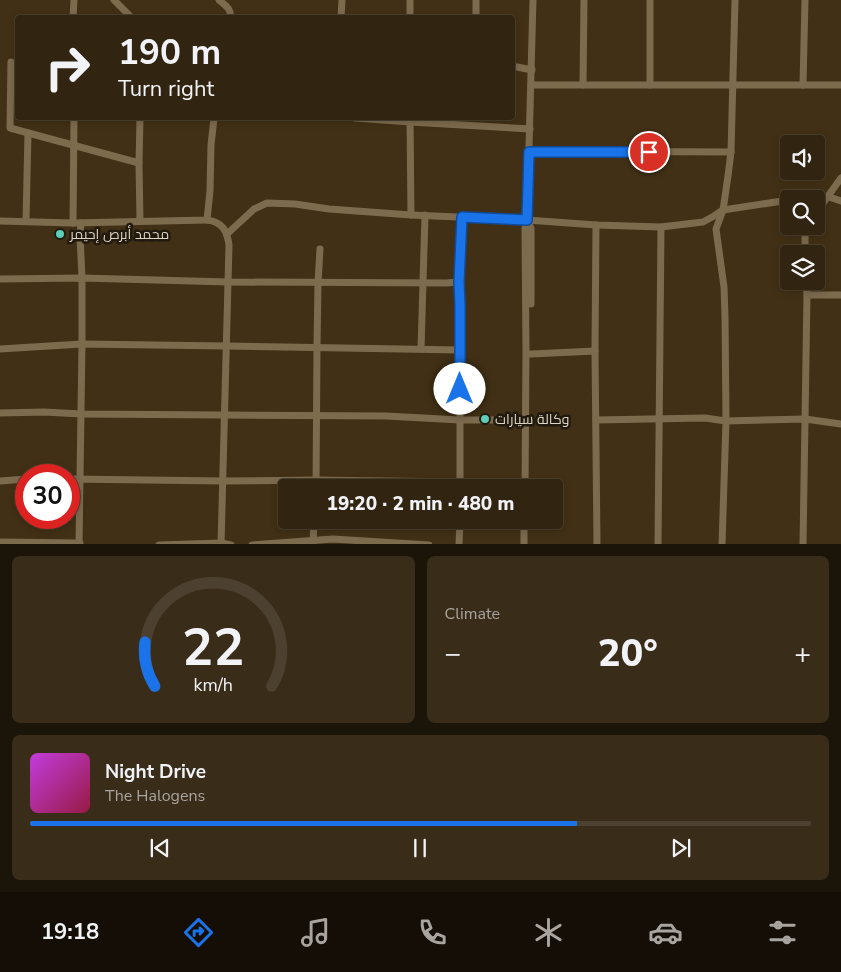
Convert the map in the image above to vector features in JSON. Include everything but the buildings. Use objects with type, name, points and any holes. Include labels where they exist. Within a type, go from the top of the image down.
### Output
[{"type":"street","points":[[73,15],[74,0]]},
{"type":"street","points":[[114,0],[129,15]]},
{"type":"street","points":[[219,0],[228,8],[231,15]]},
{"type":"street","points":[[341,15],[342,0]]},
{"type":"street","points":[[410,0],[410,15]]},
{"type":"street","points":[[476,0],[476,15]]},
{"type":"street","points":[[525,479],[525,228],[527,220],[533,0]]},
{"type":"street","points":[[583,85],[584,0]]},
{"type":"street","points":[[650,0],[650,85]]},
{"type":"street","points":[[722,544],[726,421],[724,287],[716,228],[723,210],[731,152],[735,0]]},
{"type":"street","points":[[803,85],[805,0]]},
{"type":"street","points":[[11,62],[10,128],[139,163]]},
{"type":"street","points":[[515,67],[532,70]]},
{"type":"street","points":[[531,85],[841,85]]},
{"type":"street","points":[[0,542],[80,544],[82,278],[80,236],[77,223],[74,120]]},
{"type":"street","points":[[140,120],[140,221]]},
{"type":"street","points":[[207,220],[214,120]]},
{"type":"street","points":[[411,215],[410,120],[530,129]]},
{"type":"street","points":[[26,221],[28,133]]},
{"type":"street","points":[[529,152],[731,152]]},
{"type":"street","points":[[825,201],[841,178]]},
{"type":"street","points":[[825,197],[841,202]]},
{"type":"street","points":[[227,234],[254,209],[267,203],[425,216],[660,227],[703,222],[723,210],[780,201]]},
{"type":"street","points":[[421,349],[425,216]]},
{"type":"street","points":[[460,479],[459,282],[462,217]]},
{"type":"street","points":[[0,221],[77,223],[213,220],[223,227],[227,234],[229,245],[221,544]]},
{"type":"street","points":[[527,220],[531,228],[529,479]]},
{"type":"street","points":[[596,225],[595,350],[598,544]]},
{"type":"street","points":[[658,544],[660,227]]},
{"type":"street","points":[[316,479],[316,347],[320,249]]},
{"type":"street","points":[[0,279],[82,278],[318,283],[459,282]]},
{"type":"street","points":[[804,544],[807,290]]},
{"type":"street","points":[[807,295],[841,295]]},
{"type":"street","points":[[0,349],[82,344],[460,350]]},
{"type":"street","points":[[530,354],[595,350]]},
{"type":"street","points":[[0,413],[386,416],[460,420],[525,420]]},
{"type":"street","points":[[596,420],[658,418],[705,418],[726,421],[805,419],[841,424]]},
{"type":"street","points":[[81,479],[278,483]]},
{"type":"street","points":[[0,481],[15,480]]},
{"type":"street","points":[[313,542],[314,529]]},
{"type":"street","points":[[459,544],[460,529]]},
{"type":"street","points":[[524,529],[524,544]]},
{"type":"street","points":[[529,529],[529,544]]},
{"type":"street","points":[[252,544],[352,540],[429,544]]},
{"type":"street","points":[[159,544],[231,544]]},
{"type":"place","name":"محمد أبرص إحيمر","points":[[60,234]]},
{"type":"place","name":"وكالة سيارات","points":[[485,419]]},
{"type":"route","points":[[460,389],[459,282],[462,217],[527,220],[529,152],[649,152]]}]
